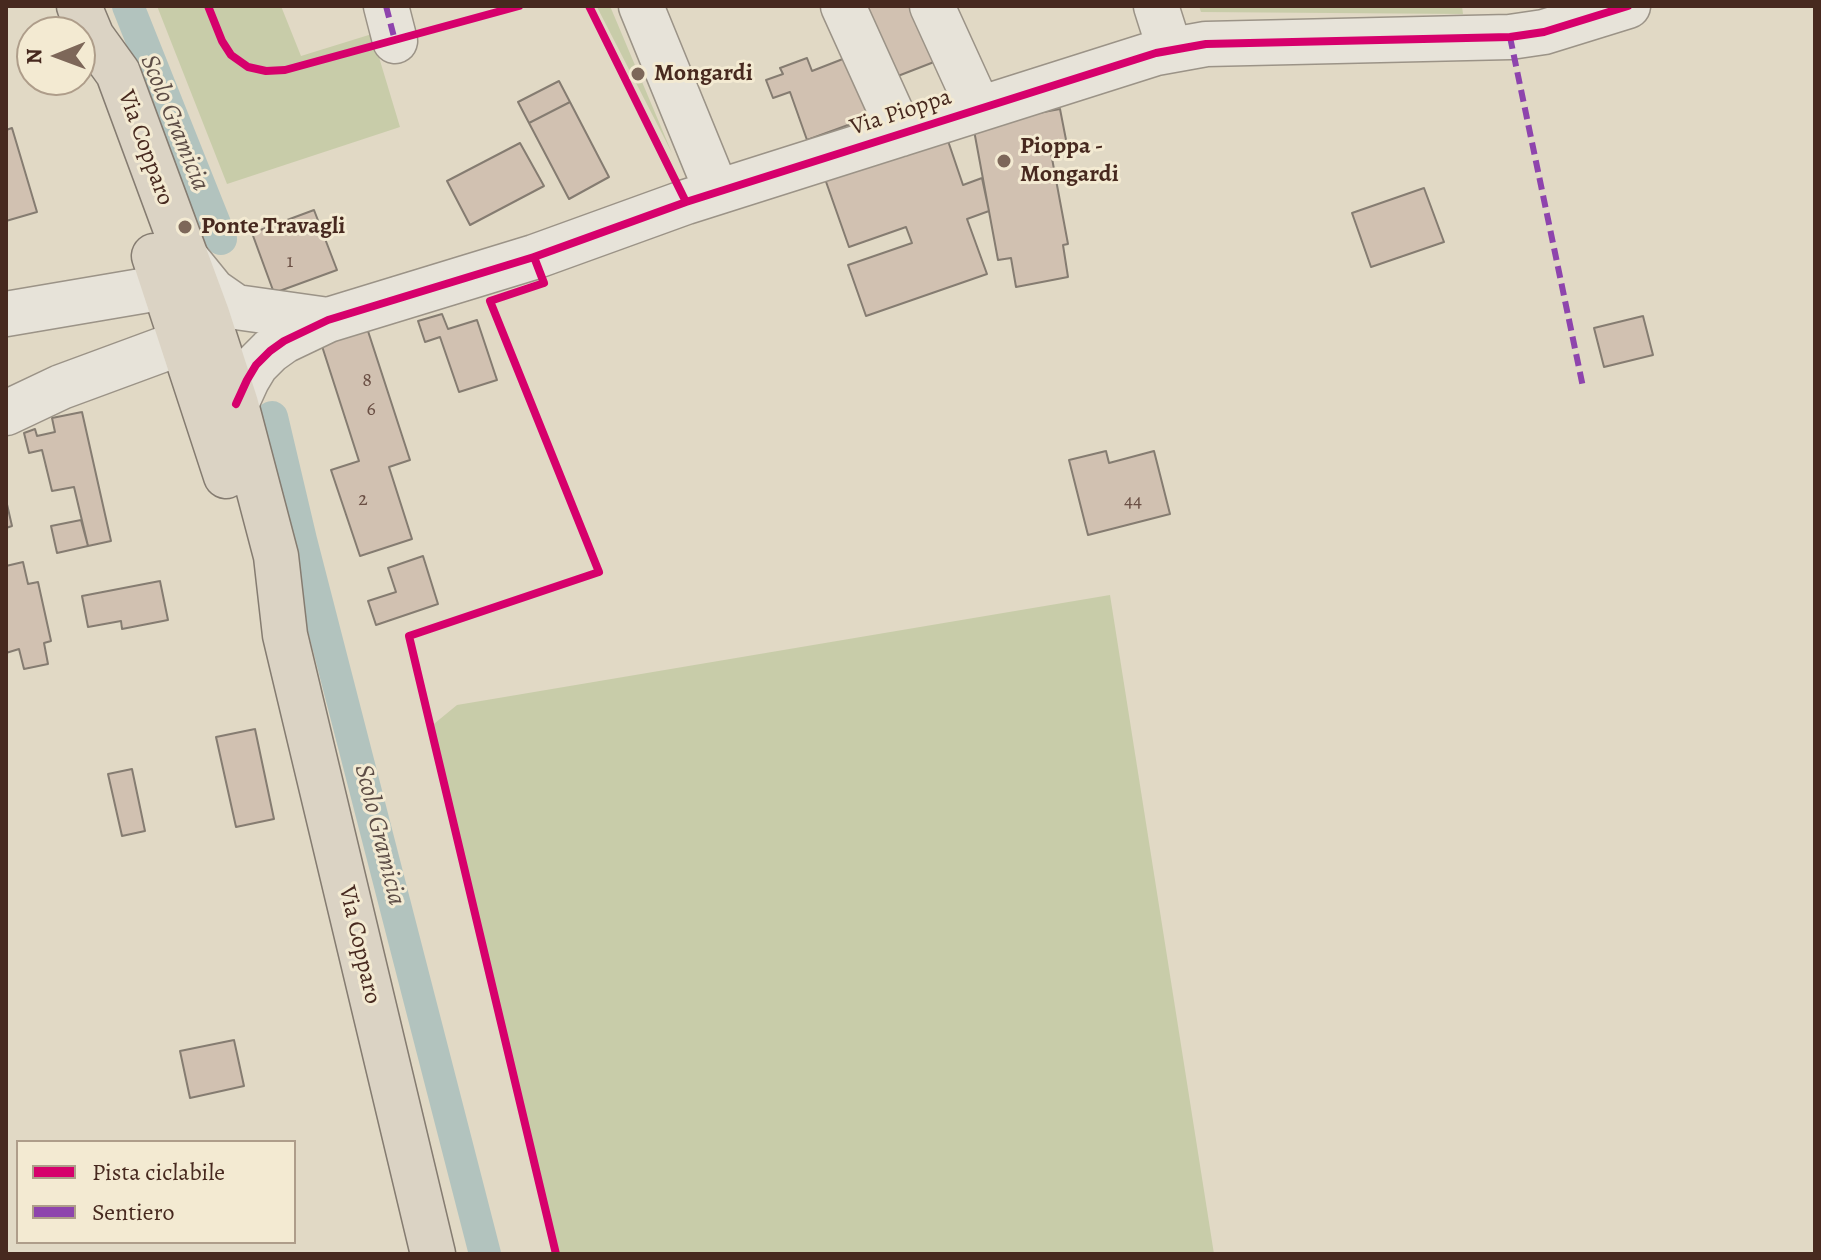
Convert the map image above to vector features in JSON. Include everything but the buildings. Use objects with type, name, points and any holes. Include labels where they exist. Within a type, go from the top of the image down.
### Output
[{"type":"main road","name":"Via Copparo","points":[[96,73],[126,175],[176,273],[211,327],[236,404],[276,556],[285,635],[433,1254]]},
{"type":"main road","name":"Via Copparo","points":[[211,327],[254,565],[285,635]]},
{"type":"street","points":[[641,6],[717,192]]},
{"type":"street","name":"Via Pioppa","points":[[843,6],[901,134]]},
{"type":"street","name":"Via Pioppa","points":[[932,6],[979,109]]},
{"type":"street","points":[[1156,6],[1170,50]]},
{"type":"street","name":"Via Pioppa","points":[[236,404],[256,365],[284,341],[328,320],[534,257],[686,202],[1124,63],[1206,44],[1510,37],[1557,28],[1628,6]]},
{"type":"street","points":[[6,314],[176,273],[213,291],[211,327]]},
{"type":"street","name":"Via Pioppa","points":[[211,327],[328,320]]},
{"type":"street","points":[[6,413],[61,387],[211,327],[263,341],[284,341]]},
{"type":"green space","points":[[157,6],[281,6],[301,56],[372,34],[400,127],[227,184]]},
{"type":"green space","points":[[610,6],[672,153],[597,7]]},
{"type":"green space","points":[[1199,6],[1462,6],[1463,14],[1201,12]]},
{"type":"green space","points":[[1110,595],[1214,1254],[555,1254],[429,728],[457,705]]},
{"type":"waterway","name":"Scolo Gramicia","points":[[128,6],[221,239]]},
{"type":"waterway","name":"Scolo Gramicia","points":[[272,417],[485,1254]]},
{"type":"marked path","points":[[386,6],[395,41]]},
{"type":"marked path","points":[[1510,37],[1583,387]]},
{"type":"cycle path","points":[[208,6],[231,55],[248,67],[266,71],[285,70],[519,6]]},
{"type":"cycle path","points":[[589,6],[686,202]]},
{"type":"cycle path","points":[[236,404],[256,365],[270,351],[328,320],[534,257],[686,202],[1156,53],[1206,44],[1510,37],[1544,32],[1628,6]]},
{"type":"cycle path","points":[[534,257],[544,283],[490,301],[599,572],[409,636],[556,1254]]},
{"type":"place","name":"Mongardi","points":[[638,74]]},
{"type":"place","name":"Pioppa - Mongardi","points":[[1004,161]]},
{"type":"place","name":"Ponte Travagli","points":[[185,227]]}]
